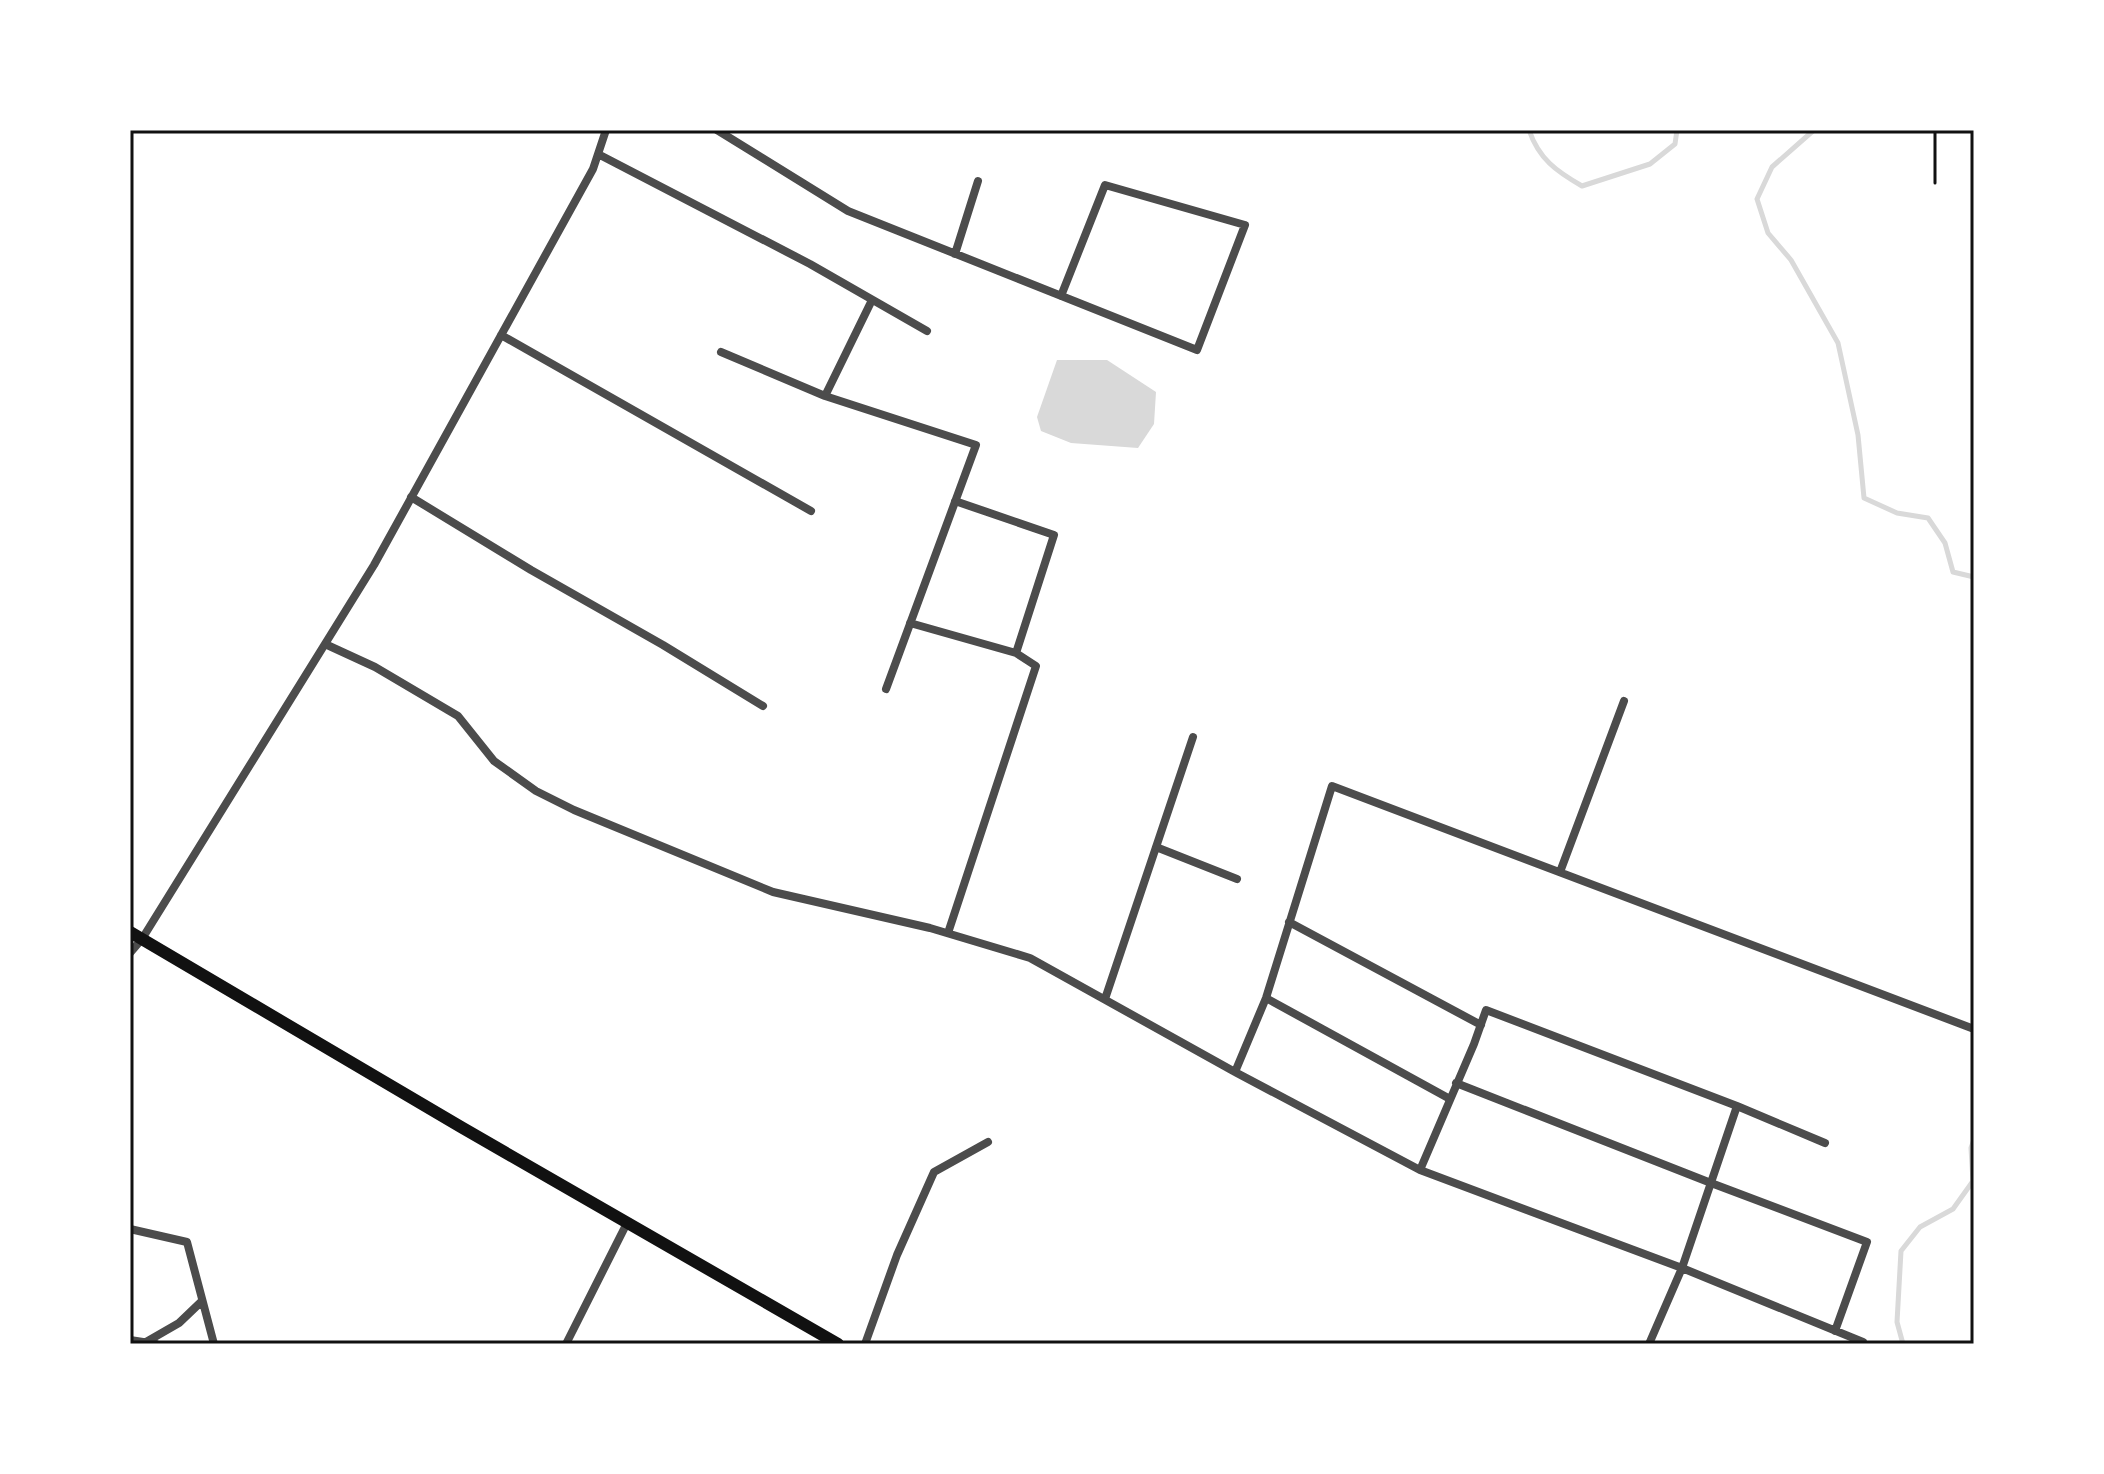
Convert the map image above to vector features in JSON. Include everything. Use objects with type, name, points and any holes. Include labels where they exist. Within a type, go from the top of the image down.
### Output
[{"type":"main road","points":[[136,936],[831,1342]]},
{"type":"street","points":[[130,953],[136,936],[374,565],[593,169],[606,130]]},
{"type":"street","points":[[717,130],[848,211],[955,254],[1197,350],[1245,225],[1105,185],[1061,296]]},
{"type":"street","points":[[598,154],[810,264],[927,331]]},
{"type":"street","points":[[955,254],[978,181]]},
{"type":"street","points":[[825,396],[872,300]]},
{"type":"street","points":[[501,335],[811,511]]},
{"type":"street","points":[[721,352],[825,396],[976,445],[886,689]]},
{"type":"street","points":[[411,497],[763,706]]},
{"type":"street","points":[[955,501],[1054,535],[1016,653]]},
{"type":"street","points":[[910,623],[1016,653],[1036,666],[948,933]]},
{"type":"street","points":[[325,644],[375,667],[458,716],[494,761],[536,791],[574,810],[773,892],[948,933],[1030,958],[1420,1170],[1682,1268],[1863,1342]]},
{"type":"street","points":[[1560,872],[1624,701]]},
{"type":"street","points":[[1105,999],[1193,737]]},
{"type":"street","points":[[1235,1072],[1266,998],[1332,786],[1974,1029]]},
{"type":"street","points":[[1156,847],[1237,879]]},
{"type":"street","points":[[1289,922],[1481,1025]]},
{"type":"street","points":[[1266,998],[1450,1099]]},
{"type":"street","points":[[1420,1170],[1486,1010],[1825,1143]]},
{"type":"street","points":[[1456,1083],[1867,1242],[1835,1331]]},
{"type":"street","points":[[1649,1344],[1682,1268],[1737,1106]]},
{"type":"street","points":[[865,1344],[897,1255],[934,1172],[988,1142]]},
{"type":"street","points":[[566,1344],[627,1223]]},
{"type":"street","points":[[130,1229],[187,1242],[214,1344]]},
{"type":"street","points":[[146,1342],[179,1323],[202,1301]]},
{"type":"street","points":[[130,1340],[156,1344]]},
{"type":"path","points":[[1935,130],[1935,183]]},
{"type":"shaded area","points":[[1057,360],[1107,360],[1156,392],[1154,424],[1138,448],[1071,443],[1041,431],[1037,417]]},
{"type":"waterway","points":[[1529,130],[1538,149],[1550,163],[1582,186],[1650,164],[1675,144],[1677,130]]},
{"type":"waterway","points":[[1814,130],[1772,167],[1757,199],[1768,233],[1791,260],[1838,343],[1858,435],[1864,498],[1897,513],[1928,518],[1945,543],[1953,572],[1974,577]]},
{"type":"waterway","points":[[1903,1344],[1897,1322],[1901,1251],[1920,1227],[1953,1209],[1973,1181],[1971,1148],[1974,1140]]}]
